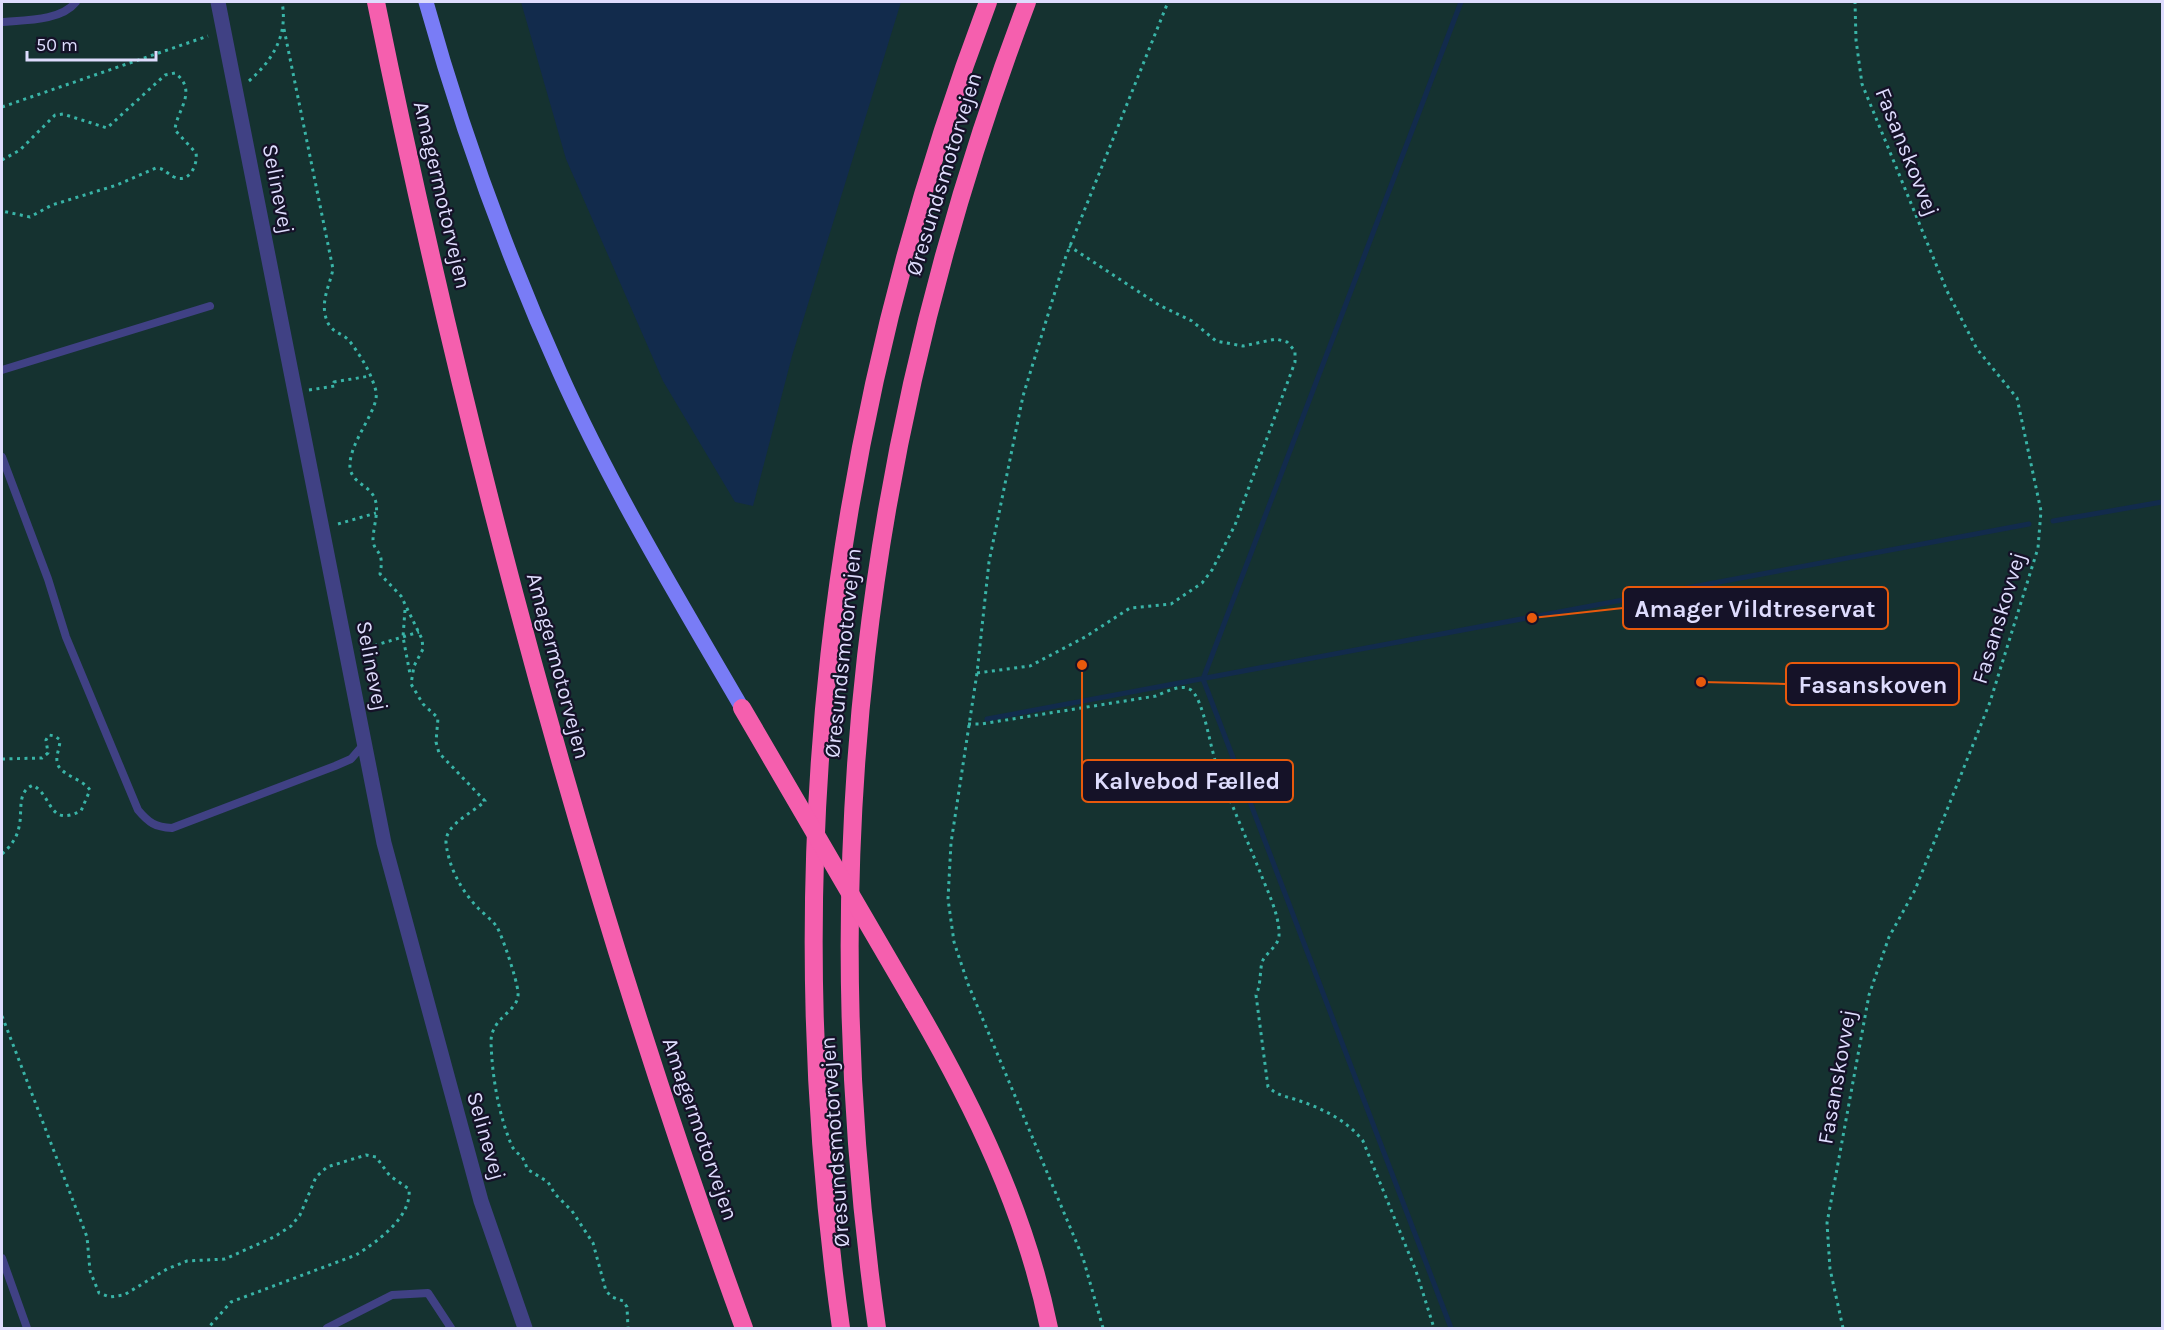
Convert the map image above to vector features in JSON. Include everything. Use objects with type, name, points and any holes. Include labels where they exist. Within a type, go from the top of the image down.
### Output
[{"type":"highway","name":"Amagermotorvejen","points":[[376,2],[449,333],[541,698],[633,1005],[744,1329]]},
{"type":"highway","name":"Øresundsmotorvejen","points":[[841,1329],[818,1119],[812,964],[815,812],[828,654],[850,501],[886,328],[920,200],[988,2]]},
{"type":"highway","name":"Øresundsmotorvejen","points":[[877,1329],[854,1117],[848,960],[852,802],[866,645],[889,488],[926,314],[976,143],[1027,2]]},
{"type":"highway","points":[[742,708],[957,1080],[1008,1185],[1033,1259],[1050,1329]]},
{"type":"street","name":"Selinevej","points":[[218,2],[384,843],[481,1201],[525,1329]]},
{"type":"street","points":[[426,2],[478,167],[501,230],[561,374],[631,514],[742,708]]},
{"type":"lane","points":[[2,22],[42,18],[69,10],[76,2]]},
{"type":"lane","points":[[2,370],[210,306]]},
{"type":"lane","points":[[2,457],[48,579],[66,637],[138,810],[148,823],[158,827],[172,828],[335,766],[351,759],[364,744]]},
{"type":"lane","points":[[2,1258],[27,1329]]},
{"type":"lane","points":[[327,1329],[392,1296],[428,1293],[451,1329]]},
{"type":"path","points":[[282,2],[284,29],[333,269],[325,293],[325,315],[332,330],[351,342],[368,368],[376,403],[362,427],[352,452],[350,468],[358,483],[373,495],[376,513],[373,542],[381,554],[380,574],[401,596],[418,632],[423,650],[411,676]]},
{"type":"path","points":[[1103,1329],[1083,1258],[968,984],[954,942],[948,899],[951,843],[977,673],[989,562],[1023,396],[1069,246],[1168,2]]},
{"type":"path","name":"Fasanskovvej","points":[[1843,1329],[1830,1269],[1827,1223],[1869,995],[1889,937],[1915,890],[1990,702],[2038,548],[2041,511],[2017,398],[1977,349],[1947,291],[1862,84],[1856,40],[1855,2]]},
{"type":"path","points":[[235,86],[248,82],[262,70],[284,29]]},
{"type":"path","points":[[2,107],[188,41],[224,31]]},
{"type":"path","points":[[2,159],[20,150],[55,116],[63,114],[107,128],[165,75],[175,73],[183,82],[186,98],[175,130],[196,153],[196,167],[191,173],[182,178],[175,178],[162,168],[156,168],[117,185],[52,205],[38,215],[22,217],[2,211]]},
{"type":"path","points":[[977,673],[1030,666],[1085,637],[1130,608],[1171,604],[1202,583],[1212,570],[1235,525],[1295,362],[1295,351],[1287,342],[1276,339],[1243,346],[1216,341],[1192,321],[1159,304],[1069,246]]},
{"type":"path","points":[[308,390],[335,386],[334,382],[370,376]]},
{"type":"path","points":[[337,524],[376,513]]},
{"type":"path","points":[[405,608],[403,637],[411,684],[416,694],[438,718],[436,742],[439,753],[485,801],[453,828],[446,843],[455,875],[463,890],[496,925],[518,991],[514,1005],[496,1022],[491,1041],[499,1107],[511,1145],[524,1158],[527,1169],[548,1182],[593,1243],[606,1290],[612,1297],[623,1301],[627,1307],[628,1329]]},
{"type":"path","points":[[360,650],[418,632]]},
{"type":"path","points":[[968,724],[981,724],[1156,696],[1180,687],[1189,688],[1197,697],[1217,765],[1269,895],[1280,934],[1277,944],[1262,963],[1261,984],[1256,995],[1268,1087],[1278,1095],[1299,1101],[1352,1126],[1363,1141],[1416,1271],[1434,1329]]},
{"type":"path","points":[[2,759],[42,758],[48,753],[46,740],[49,735],[55,736],[60,740],[57,761],[60,768],[70,777],[84,782],[90,790],[81,811],[70,816],[59,815],[50,808],[40,790],[33,785],[26,788],[22,794],[17,833],[2,854]]},
{"type":"path","points":[[2,1017],[87,1237],[90,1271],[99,1293],[110,1297],[124,1295],[167,1269],[187,1261],[225,1259],[274,1238],[291,1226],[300,1215],[316,1177],[327,1167],[366,1155],[376,1157],[382,1162],[390,1176],[409,1189],[410,1199],[395,1224],[372,1245],[356,1255],[231,1302],[208,1329]]},
{"type":"green space","points":[[2,2],[2162,2],[2162,1328],[2,1328]]},
{"type":"water","points":[[521,2],[901,2],[792,356],[753,506],[735,502],[663,381],[566,159]]},
{"type":"waterway","points":[[1451,1328],[1203,679],[1461,2]]},
{"type":"waterway","points":[[2053,521],[2162,502]]},
{"type":"waterway","points":[[987,719],[2029,524]]},
{"type":"place","name":"Amager Vildtreservat","points":[[1532,618]]},
{"type":"place","name":"Kalvebod Fælled","points":[[1082,665]]},
{"type":"place","name":"Fasanskoven","points":[[1701,682]]}]
